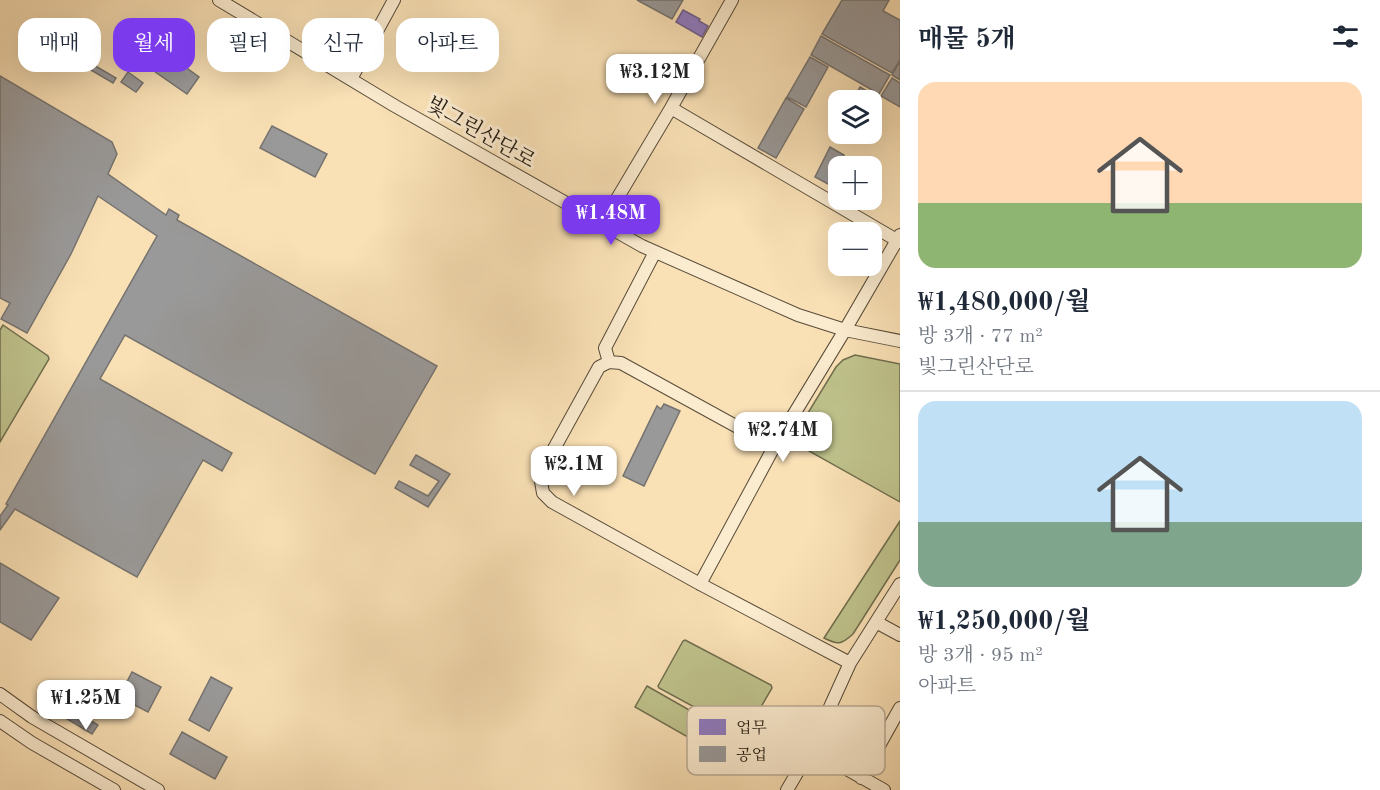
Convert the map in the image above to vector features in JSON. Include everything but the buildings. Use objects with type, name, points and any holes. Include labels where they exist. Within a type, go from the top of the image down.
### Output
[{"type":"street","name":"빛그린산단로","points":[[219,0],[351,79],[655,252],[798,315],[845,330],[900,341]]},
{"type":"street","points":[[351,79],[394,0]]},
{"type":"street","points":[[603,224],[732,0]]},
{"type":"street","points":[[671,108],[899,239],[774,447],[700,584]]},
{"type":"street","points":[[609,362],[605,348],[655,252]]},
{"type":"street","points":[[774,447],[621,363],[609,362],[599,367],[550,456],[541,481],[543,493],[552,502],[700,584],[850,663]]},
{"type":"street","points":[[830,706],[850,663],[900,584]]},
{"type":"street","points":[[876,622],[900,635]]},
{"type":"street","points":[[0,694],[32,717],[158,790]]},
{"type":"street","points":[[885,735],[900,708]]},
{"type":"street","points":[[0,721],[32,743],[114,790]]},
{"type":"street","points":[[787,790],[796,775]]},
{"type":"street","points":[[856,775],[884,790]]},
{"type":"green space","points":[[3,325],[48,356],[49,359],[0,442],[0,330]]},
{"type":"green space","points":[[855,355],[900,364],[900,502],[800,446],[792,439],[836,367],[843,360]]},
{"type":"green space","points":[[900,521],[900,560],[853,634],[839,643],[824,638]]},
{"type":"green space","points":[[683,641],[771,685],[772,688],[762,706],[692,706],[659,688],[658,686]]},
{"type":"green space","points":[[647,686],[687,709],[687,737],[635,707]]}]
